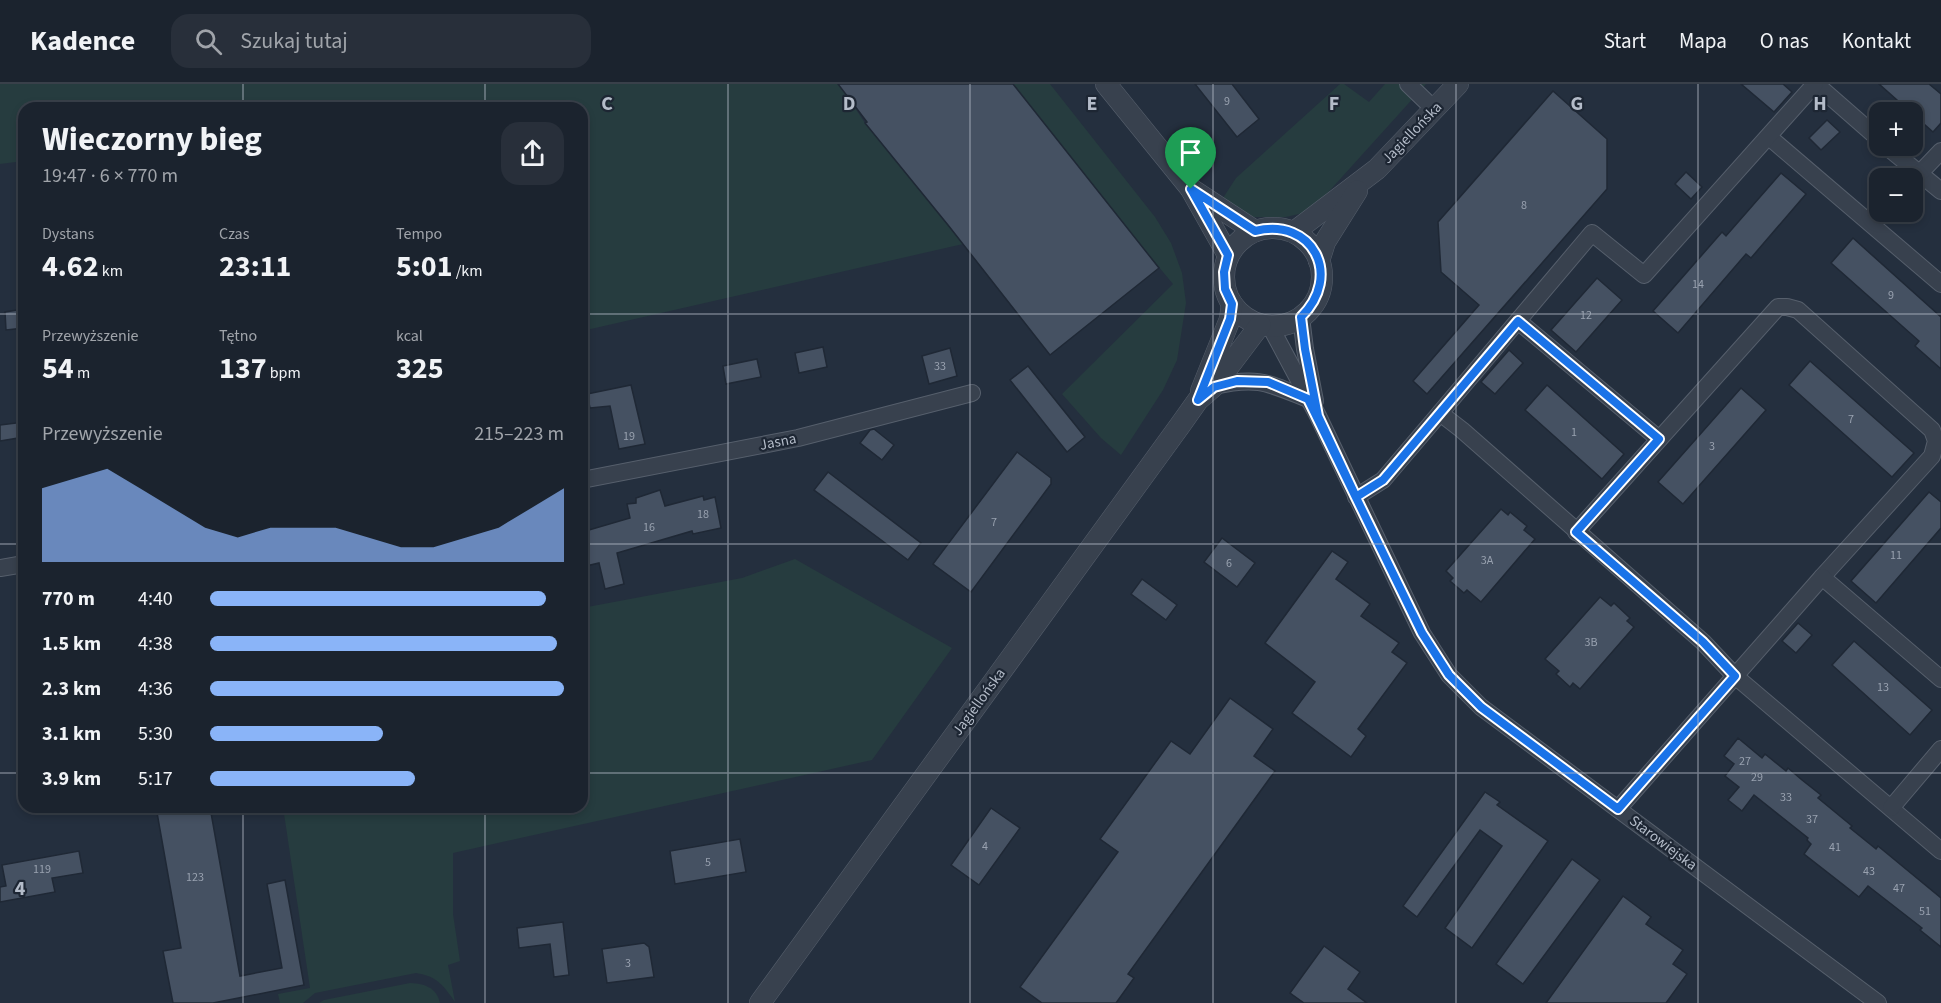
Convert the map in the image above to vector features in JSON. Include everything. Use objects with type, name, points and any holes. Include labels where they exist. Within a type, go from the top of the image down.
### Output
[{"type":"street","points":[[1106,84],[1191,189],[1228,255]]},
{"type":"street","points":[[1408,84],[1435,110]]},
{"type":"street","name":"Jagiellońska","points":[[1294,232],[1364,180],[1458,84]]},
{"type":"street","points":[[1356,497],[1383,480],[1592,233],[1644,275],[1815,84],[1869,131]]},
{"type":"street","points":[[1769,137],[1941,284]]},
{"type":"street","points":[[1923,170],[1941,151]]},
{"type":"street","points":[[1898,156],[1912,168]]},
{"type":"street","points":[[1923,177],[1941,191]]},
{"type":"street","name":"Jagiellońska","points":[[1319,261],[1325,242],[1364,180]]},
{"type":"street","points":[[1191,189],[1255,231]]},
{"type":"street","points":[[1281,228],[1294,232],[1314,249],[1319,261],[1322,276],[1320,292],[1312,306],[1292,322],[1265,325],[1242,315],[1232,304],[1225,289],[1224,272],[1228,255],[1244,237],[1255,231],[1281,228]]},
{"type":"street","name":"Jagiellońska","points":[[1206,393],[1230,319],[1232,304]]},
{"type":"street","points":[[1576,532],[1778,307],[1798,310],[1932,430],[1936,441],[1932,456],[1618,809]]},
{"type":"street","points":[[1301,317],[1318,416]]},
{"type":"street","points":[[1518,321],[1659,439]]},
{"type":"street","name":"Jagiellońska","points":[[760,1003],[1206,393],[1265,325]]},
{"type":"street","name":"Starowiejska","points":[[1265,325],[1318,416],[1422,633],[1449,675],[1481,707],[1878,1003]]},
{"type":"street","points":[[1206,393],[1237,381],[1256,381],[1268,382],[1308,399]]},
{"type":"street","name":"Jasna","points":[[588,479],[798,438],[972,393]]},
{"type":"street","points":[[1440,413],[1703,642],[1735,676],[1941,851]]},
{"type":"street","points":[[0,567],[18,565]]},
{"type":"street","points":[[1822,577],[1941,679]]},
{"type":"street","points":[[1891,808],[1941,749]]},
{"type":"green space","points":[[0,84],[839,84],[865,123],[963,244],[588,330],[588,102],[18,102],[18,162],[0,164]]},
{"type":"green space","points":[[1013,84],[1050,84],[1155,217],[1171,243],[1182,273],[1186,303],[1177,360],[1163,390],[1121,455],[1101,438],[1062,394],[1173,284]]},
{"type":"green space","points":[[1340,84],[1344,84],[1369,102],[1385,84],[1426,84],[1323,198],[1307,212],[1286,217],[1254,217],[1233,209],[1223,198],[1236,178]]},
{"type":"green space","points":[[795,559],[952,648],[872,760],[453,853],[453,914],[460,961],[448,965],[455,1002],[439,983],[423,974],[416,973],[315,993],[303,1003],[280,1003],[278,994],[310,988],[284,813],[588,813],[588,607],[742,578]]},
{"type":"green space","points":[[410,983],[429,987],[436,993],[440,1003],[319,1003],[324,1000]]},
{"type":"building","points":[[838,84],[1013,84],[1159,268],[1050,355],[865,123],[867,122]]},
{"type":"building","points":[[1195,84],[1232,84],[1259,119],[1237,137]]},
{"type":"building","points":[[1741,84],[1783,84],[1792,92],[1774,112]]},
{"type":"building","points":[[1879,84],[1929,84],[1941,94],[1941,123],[1933,132],[1923,123],[1923,102],[1899,102]]},
{"type":"building","points":[[1553,91],[1607,139],[1607,189],[1427,394],[1413,381],[1479,305],[1441,272],[1438,222]]},
{"type":"building","points":[[1827,120],[1840,132],[1821,150],[1809,138]]},
{"type":"building","points":[[1686,172],[1702,187],[1691,199],[1675,184]]},
{"type":"building","points":[[1781,173],[1806,194],[1751,258],[1746,254],[1678,333],[1653,311],[1722,232],[1726,236]]},
{"type":"building","points":[[1853,238],[1941,317],[1941,369],[1915,346],[1919,341],[1831,263]]},
{"type":"building","points":[[1597,278],[1622,300],[1576,352],[1551,330]]},
{"type":"building","points":[[18,310],[18,329],[6,330],[5,312]]},
{"type":"building","points":[[823,347],[827,367],[799,373],[795,353]]},
{"type":"building","points":[[950,348],[957,376],[929,384],[922,356]]},
{"type":"building","points":[[1509,350],[1523,363],[1495,394],[1481,382]]},
{"type":"building","points":[[757,359],[761,377],[726,384],[723,366]]},
{"type":"building","points":[[1810,361],[1914,453],[1892,477],[1789,385]]},
{"type":"building","points":[[1028,366],[1085,437],[1067,452],[1010,380]]},
{"type":"building","points":[[631,385],[645,444],[619,449],[610,406],[590,408],[588,394]]},
{"type":"building","points":[[1547,385],[1624,454],[1602,479],[1525,410]]},
{"type":"building","points":[[1741,388],[1766,410],[1683,504],[1658,482]]},
{"type":"building","points":[[18,423],[18,438],[0,441],[0,425]]},
{"type":"building","points":[[874,429],[894,445],[882,460],[860,443],[870,430]]},
{"type":"building","points":[[1017,452],[1051,478],[1051,484],[971,592],[933,564]]},
{"type":"building","points":[[828,472],[921,543],[908,560],[814,490]]},
{"type":"building","points":[[660,490],[665,506],[703,496],[704,500],[715,497],[721,528],[693,534],[692,531],[617,553],[624,584],[605,589],[599,563],[588,566],[588,530],[630,518],[627,504],[636,503],[636,498]]},
{"type":"building","points":[[1929,492],[1941,502],[1941,528],[1876,603],[1851,581]]},
{"type":"building","points":[[1501,509],[1508,515],[1510,512],[1527,526],[1524,530],[1535,539],[1481,602],[1467,590],[1464,593],[1450,581],[1453,578],[1446,571]]},
{"type":"building","points":[[1222,538],[1255,563],[1237,587],[1204,562]]},
{"type":"building","points":[[1332,551],[1348,562],[1336,579],[1370,604],[1361,616],[1399,643],[1392,652],[1407,663],[1358,729],[1366,736],[1351,757],[1292,713],[1315,682],[1265,643]]},
{"type":"building","points":[[1142,579],[1177,605],[1166,620],[1131,594]]},
{"type":"building","points":[[1600,597],[1611,606],[1614,603],[1630,618],[1627,621],[1634,627],[1580,689],[1573,683],[1570,687],[1556,674],[1559,671],[1545,659]]},
{"type":"building","points":[[1798,623],[1812,635],[1796,653],[1782,641]]},
{"type":"building","points":[[1854,641],[1932,710],[1910,735],[1832,665]]},
{"type":"building","points":[[1230,698],[1273,729],[1254,756],[1275,771],[1128,974],[1134,978],[1116,1003],[1042,1003],[1020,987],[1118,852],[1100,839],[1171,741],[1190,754]]},
{"type":"building","points":[[1738,738],[1762,758],[1765,754],[1786,771],[1788,768],[1821,795],[1818,798],[1852,826],[1850,828],[1876,849],[1878,846],[1941,898],[1941,947],[1920,930],[1922,928],[1868,886],[1859,897],[1804,854],[1811,844],[1808,838],[1754,795],[1742,811],[1728,800],[1739,787],[1725,776],[1734,764],[1724,756]]},
{"type":"building","points":[[1485,792],[1500,802],[1497,805],[1548,841],[1472,948],[1445,928],[1502,846],[1480,830],[1417,917],[1403,906]]},
{"type":"building","points":[[991,808],[1020,828],[979,885],[951,865]]},
{"type":"building","points":[[157,813],[211,813],[240,976],[282,968],[267,884],[285,880],[304,985],[213,1003],[173,1003],[163,951],[181,948]]},
{"type":"building","points":[[740,839],[746,872],[675,884],[670,851]]},
{"type":"building","points":[[79,851],[83,873],[52,878],[55,892],[0,902],[0,887],[6,886],[2,865]]},
{"type":"building","points":[[1572,859],[1600,880],[1523,984],[1496,964]]},
{"type":"building","points":[[1623,896],[1651,917],[1646,924],[1683,950],[1673,964],[1687,974],[1666,1003],[1546,1003]]},
{"type":"building","points":[[563,922],[569,975],[554,977],[550,944],[519,948],[517,928]]},
{"type":"building","points":[[644,943],[649,947],[654,977],[607,983],[602,949]]},
{"type":"building","points":[[1324,946],[1360,972],[1348,989],[1367,1003],[1304,1003],[1290,993]]},
{"type":"route","points":[[1191,189],[1255,231],[1281,228],[1294,232],[1314,249],[1322,276],[1320,292],[1312,306],[1301,317],[1305,349],[1318,416],[1356,497],[1383,480],[1518,321],[1659,439],[1576,532],[1703,642],[1735,676],[1618,809],[1481,707],[1449,675],[1422,633],[1308,399],[1268,382],[1237,381],[1214,387],[1198,400],[1230,319],[1232,304],[1225,289],[1224,272],[1228,255],[1191,189]]}]
